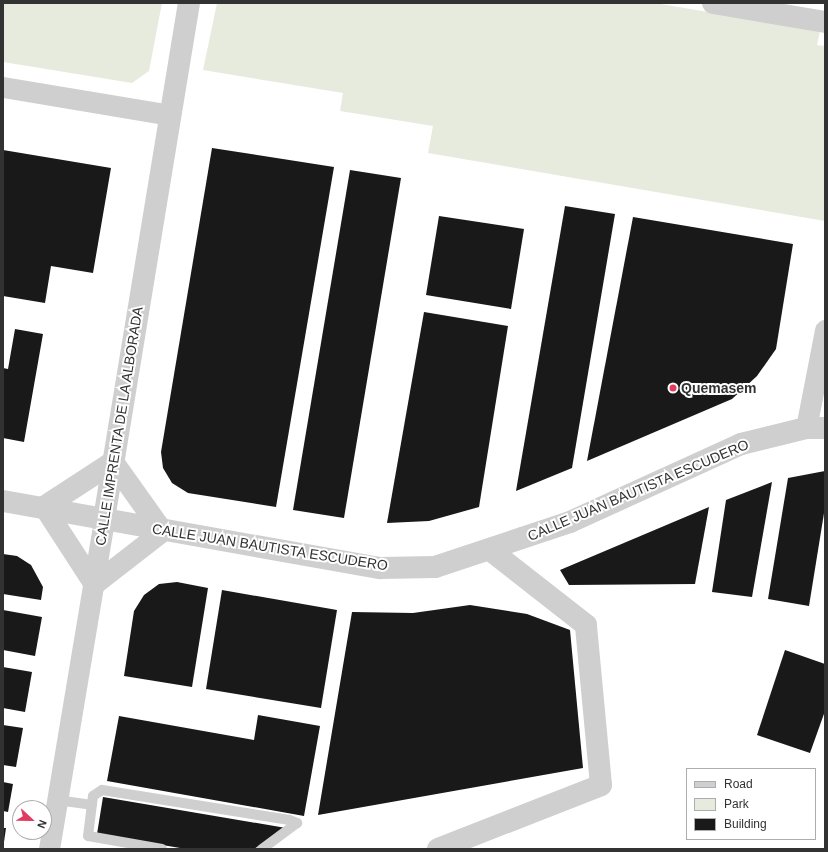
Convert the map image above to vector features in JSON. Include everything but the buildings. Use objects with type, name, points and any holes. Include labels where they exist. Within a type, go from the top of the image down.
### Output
[{"type":"street","name":"CALLE IMPRENTA DE LA ALBORADA","points":[[49,849],[189,3]]},
{"type":"street","points":[[713,3],[825,22]]},
{"type":"street","points":[[3,87],[170,115]]},
{"type":"street","points":[[816,428],[825,330]]},
{"type":"street","name":"CALLE JUAN BAUTISTA ESCUDERO","points":[[3,500],[162,531],[380,568],[435,567],[490,550],[570,522],[741,444],[816,428]]},
{"type":"street","points":[[113,462],[162,531],[94,584],[44,507],[113,462]]},
{"type":"street","points":[[438,849],[601,785],[586,625],[490,550]]},
{"type":"lane","points":[[162,849],[88,836],[93,796],[102,790],[290,820],[297,823],[297,826],[262,849]]},
{"type":"lane","points":[[57,800],[92,805]]},
{"type":"green space","points":[[3,3],[162,3],[149,71],[132,83],[3,62]]},
{"type":"green space","points":[[217,3],[655,3],[820,31],[817,45],[825,46],[825,221],[428,153],[433,126],[340,111],[343,93],[203,70]]},
{"type":"place","name":"Quemasem","points":[[673,388]]}]
